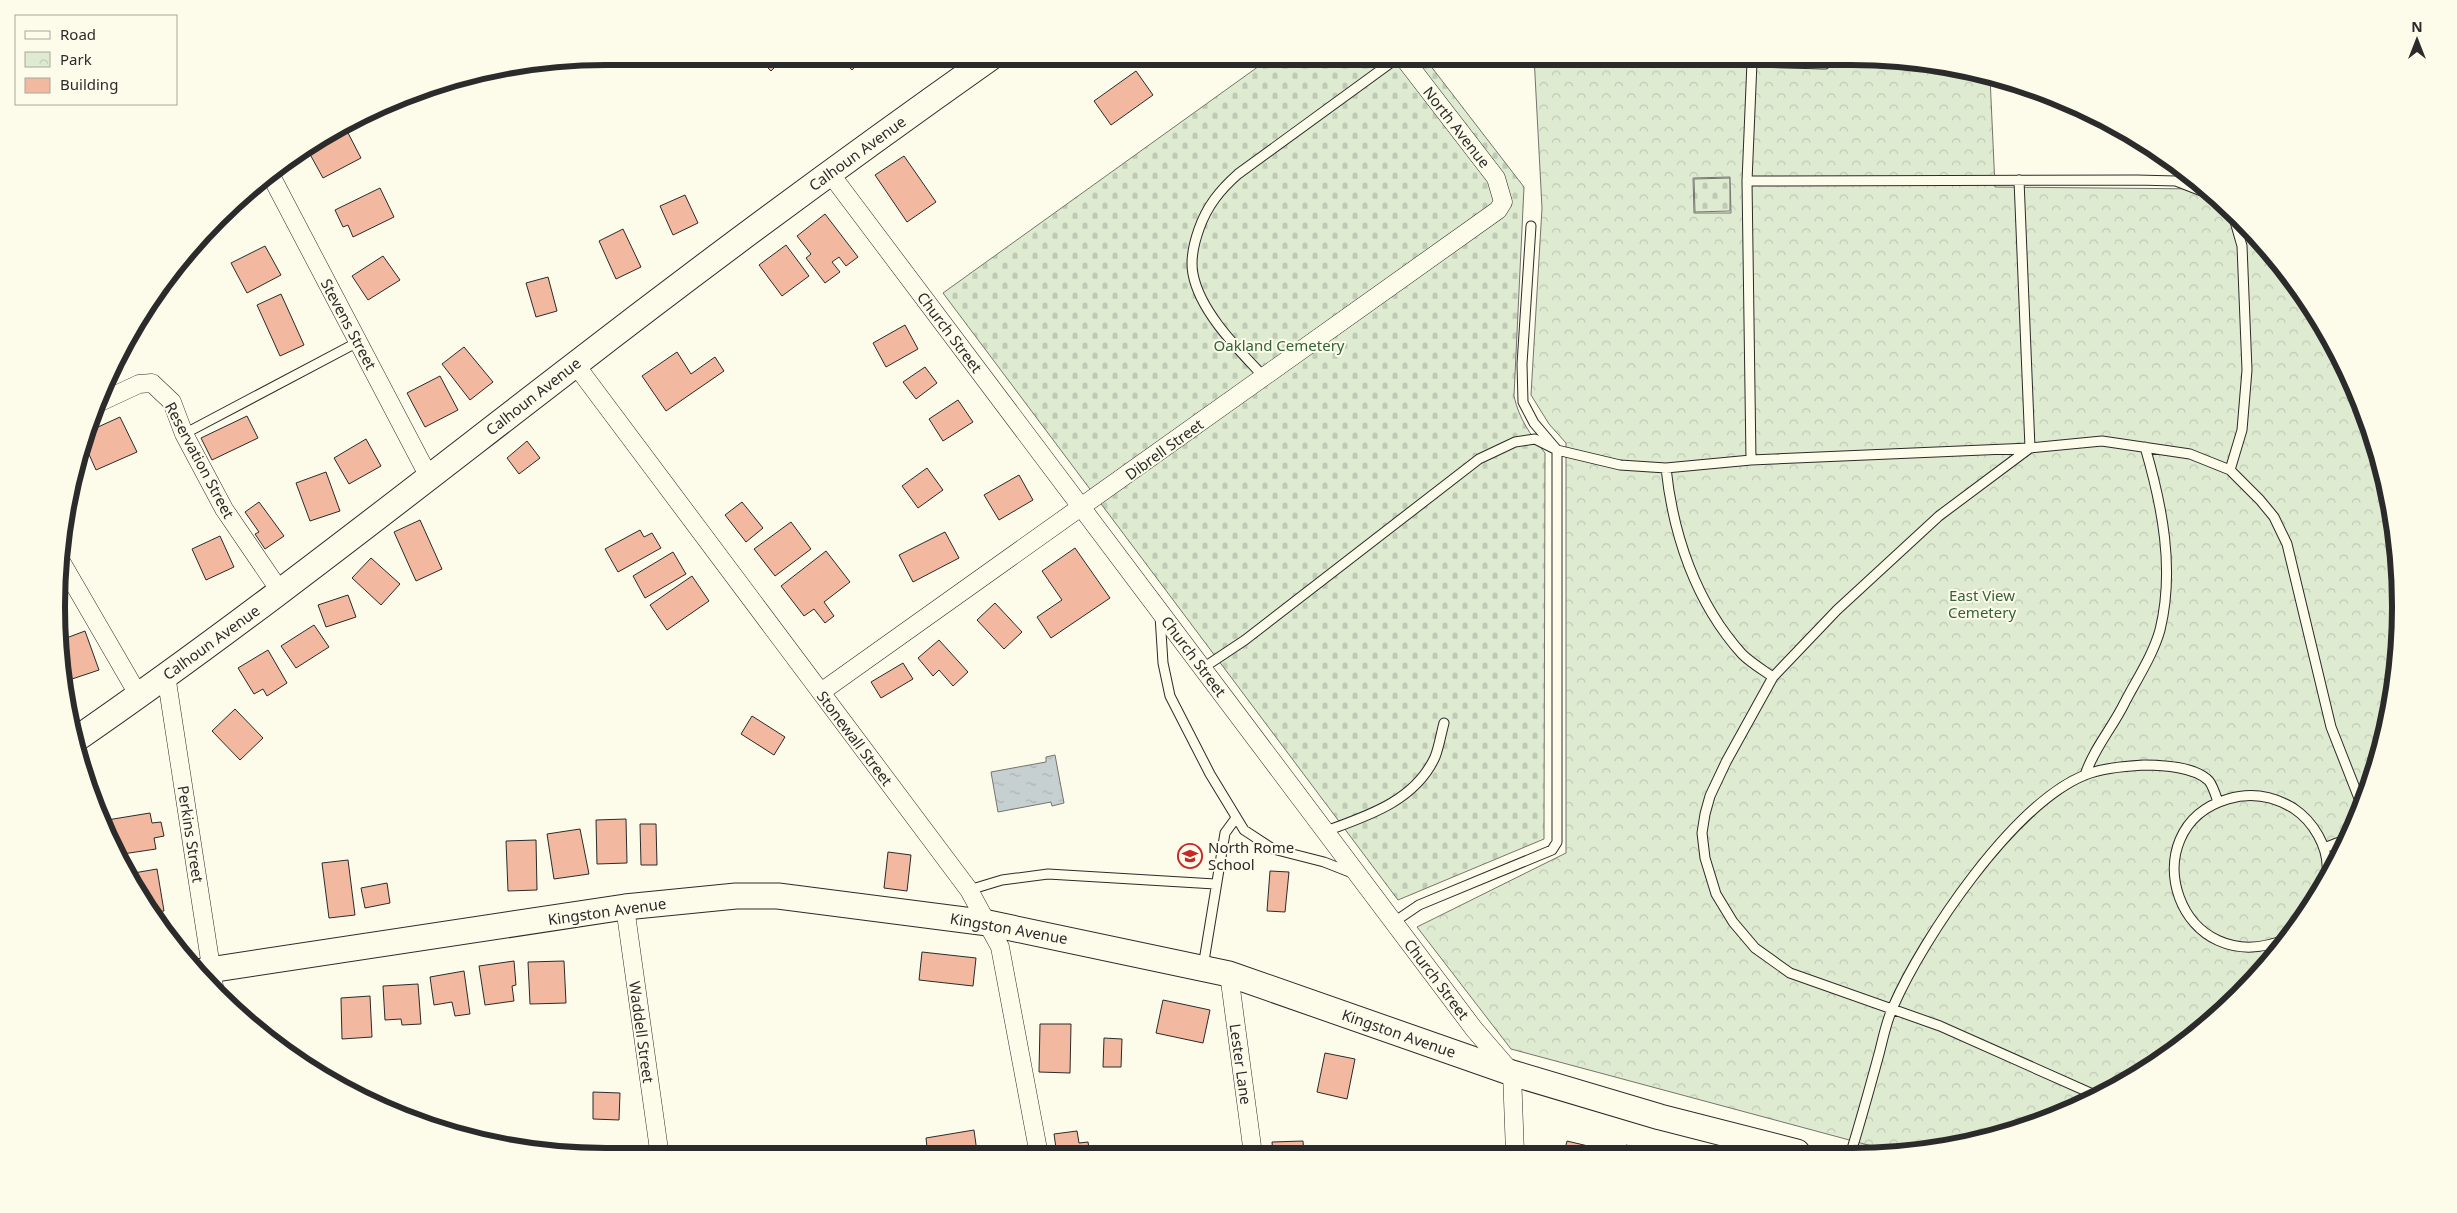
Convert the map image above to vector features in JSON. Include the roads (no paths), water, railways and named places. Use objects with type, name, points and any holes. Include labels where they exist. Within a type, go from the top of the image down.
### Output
[{"type":"street","name":"Calhoun Avenue","points":[[81,736],[139,696],[280,591],[829,172],[980,65]]},
{"type":"street","name":"North Avenue","points":[[1408,65],[1496,178],[1503,202]]},
{"type":"street","name":"Church Street","points":[[829,172],[1474,1028],[1512,1073]]},
{"type":"street","name":"Stevens Street","points":[[273,180],[429,477]]},
{"type":"street","name":"Dibrell Street","points":[[821,692],[1498,210],[1503,202]]},
{"type":"street","name":"Stonewall Street","points":[[575,364],[969,890],[1000,946],[1038,1148]]},
{"type":"street","name":"Reservation Street","points":[[106,399],[124,389],[139,384],[152,383],[172,402],[184,434],[224,509],[280,591]]},
{"type":"street","points":[[66,570],[139,696]]},
{"type":"street","name":"Perkins Street","points":[[166,675],[207,972]]},
{"type":"street","name":"Kingston Avenue","points":[[212,977],[624,907],[736,896],[778,896],[988,923],[1229,974],[1512,1073],[1660,1117],[1781,1148]]},
{"type":"street","name":"Waddell Street","points":[[624,907],[659,1148]]},
{"type":"street","name":"Lester Lane","points":[[1229,974],[1252,1148]]},
{"type":"street","points":[[1512,1073],[1515,1148]]},
{"type":"lane","points":[[1264,378],[1211,314],[1199,294],[1193,273],[1193,247],[1200,226],[1220,190],[1238,174],[1389,65]]},
{"type":"lane","points":[[1751,460],[1747,181],[1752,65]]},
{"type":"lane","points":[[2019,180],[2030,448]]},
{"type":"lane","points":[[1747,181],[2176,181],[2194,188]]},
{"type":"lane","points":[[1394,922],[1419,904],[1552,850],[1557,842],[1557,450],[1534,423],[1523,402],[1522,364],[1531,226]]},
{"type":"lane","points":[[2230,470],[2242,430],[2247,370],[2242,246],[2237,228]]},
{"type":"lane","points":[[184,434],[358,342]]},
{"type":"lane","points":[[1203,668],[1245,640],[1478,460],[1515,442],[1535,439],[1557,450],[1620,465],[1666,468],[1751,460],[2030,448],[2102,441],[2190,454],[2230,470],[2274,517],[2287,544],[2331,727],[2358,795]]},
{"type":"lane","points":[[2085,775],[2097,748],[2118,718],[2160,631],[2165,596],[2164,527],[2159,494],[2145,447]]},
{"type":"lane","points":[[2030,448],[1932,522],[1837,610],[1773,678],[1726,762],[1705,814],[1702,834],[1705,858],[1716,894],[1733,922],[1755,948],[1790,973],[1940,1026],[2089,1092]]},
{"type":"lane","points":[[1666,468],[1676,524],[1702,598],[1743,654],[1773,678]]},
{"type":"lane","points":[[1160,611],[1163,663],[1170,696],[1210,774],[1244,830],[1273,849],[1324,862],[1359,876]]},
{"type":"lane","points":[[1326,831],[1372,814],[1418,784],[1434,757],[1444,723]]},
{"type":"lane","points":[[1852,1148],[1892,1008],[1934,932],[1958,896],[2003,840],[2028,815],[2056,793],[2085,775],[2130,766],[2161,765],[2187,770],[2209,781],[2218,802]]},
{"type":"lane","points":[[2273,945],[2250,948],[2230,945],[2205,933],[2195,924],[2183,907],[2175,888],[2174,867],[2178,847],[2187,829],[2201,813],[2218,802],[2239,796],[2261,795],[2282,801],[2300,812],[2310,823],[2324,848],[2326,864]]},
{"type":"lane","points":[[1203,968],[1225,833],[1236,818]]},
{"type":"lane","points":[[2324,848],[2337,843]]},
{"type":"lane","points":[[969,890],[1002,880],[1048,874],[1216,884]]},
{"type":"water","points":[[1055,755],[1064,803],[1052,806],[1051,802],[998,812],[991,772],[1046,762],[1046,757]]},
{"type":"place","name":"North Rome School","points":[[1190,856]]},
{"type":"park label","name":"Oakland Cemetery","points":[[1279,345]]},
{"type":"park label","name":"East View Cemetery","points":[[1982,604]]}]
